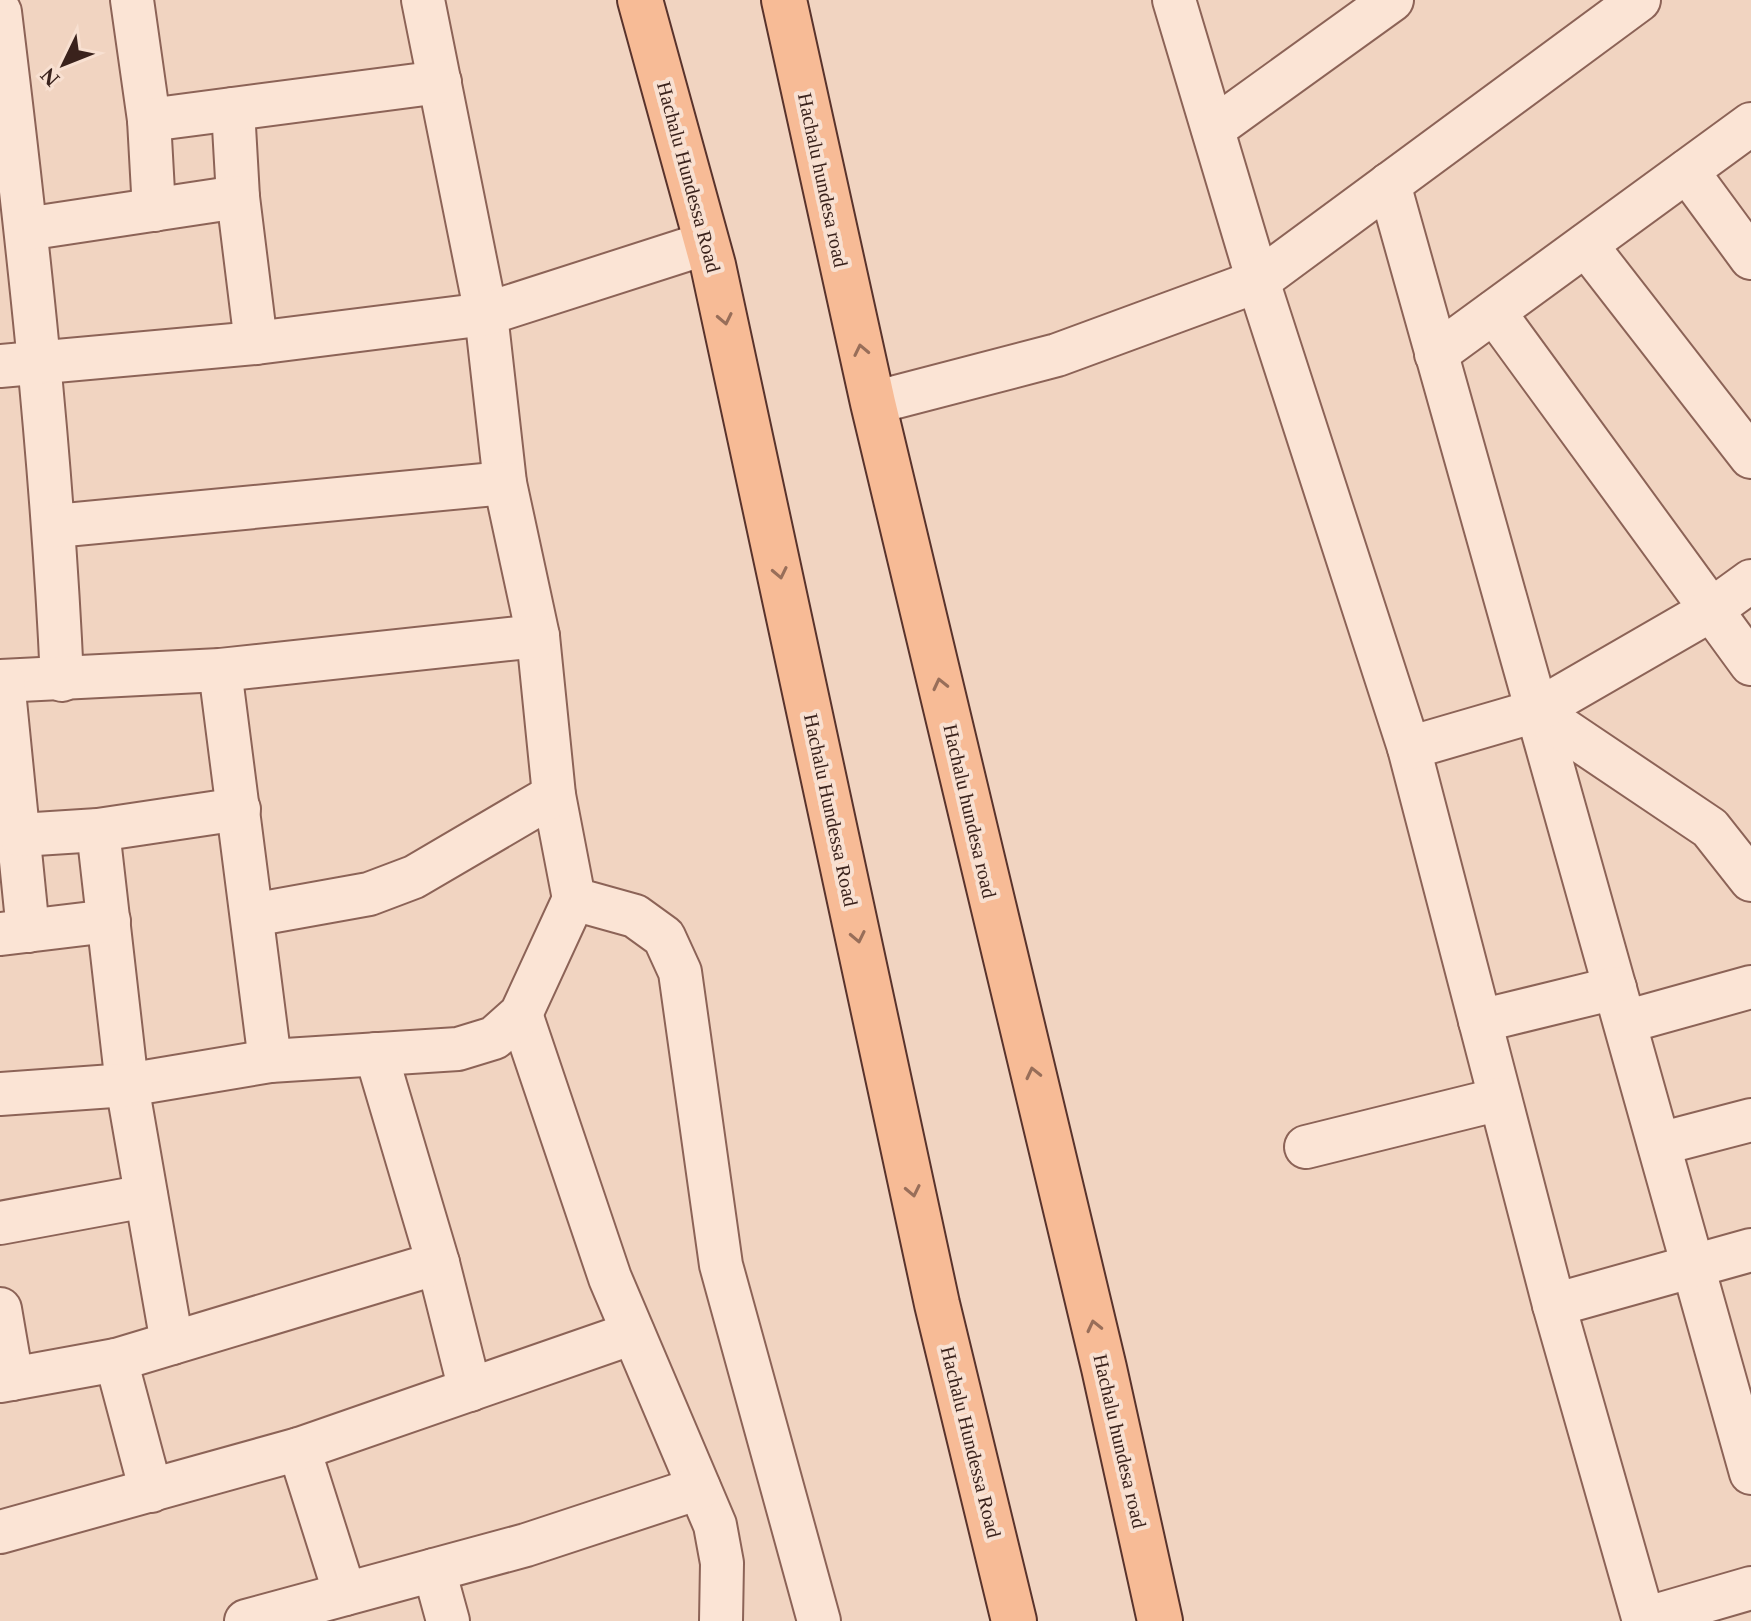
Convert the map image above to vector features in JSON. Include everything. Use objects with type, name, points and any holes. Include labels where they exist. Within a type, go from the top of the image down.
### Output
[{"type":"main road","name":"Hachalu Hundessa Road","points":[[640,0],[707,243],[937,1304],[1014,1621]]},
{"type":"main road","name":"Hachalu hundesa road","points":[[784,0],[873,403],[1100,1352],[1160,1621]]},
{"type":"street","points":[[132,0],[149,120],[154,210]]},
{"type":"street","points":[[0,1094],[127,1085],[270,1061],[458,1049],[494,1038],[521,1014],[574,899],[554,795],[538,636],[505,483],[486,314],[423,0]]},
{"type":"street","points":[[1213,129],[1392,0]]},
{"type":"street","points":[[873,403],[1057,355],[1258,281],[1639,0]]},
{"type":"street","points":[[1176,1],[1258,281],[1409,748],[1554,1305],[1644,1620],[1751,1588]]},
{"type":"street","points":[[0,12],[26,229],[19,364],[55,526],[62,680]]},
{"type":"street","points":[[149,120],[440,82]]},
{"type":"street","points":[[233,109],[238,197],[256,343]]},
{"type":"street","points":[[1436,354],[1751,124]]},
{"type":"street","points":[[1687,171],[1751,258]]},
{"type":"street","points":[[1389,184],[1751,1473]]},
{"type":"street","points":[[26,229],[238,197]]},
{"type":"street","points":[[19,364],[256,343],[486,314],[707,243]]},
{"type":"street","points":[[1586,245],[1751,457]]},
{"type":"street","points":[[1494,312],[1751,664]]},
{"type":"street","points":[[55,526],[505,483]]},
{"type":"street","points":[[1409,748],[1536,711],[1711,610],[1751,581]]},
{"type":"street","points":[[109,921],[14,933],[20,835],[1,681],[220,670],[538,636]]},
{"type":"street","points":[[220,670],[270,1061]]},
{"type":"street","points":[[1536,711],[1710,828],[1751,880]]},
{"type":"street","points":[[252,915],[369,894],[414,877],[554,795]]},
{"type":"street","points":[[20,835],[98,830],[239,809]]},
{"type":"street","points":[[98,830],[127,1085],[172,1343]]},
{"type":"street","points":[[574,899],[635,916],[664,937],[680,972],[721,1265],[819,1621]]},
{"type":"street","points":[[1480,1021],[1751,987]]},
{"type":"street","points":[[521,1014],[610,1278],[715,1525],[722,1563],[721,1621]]},
{"type":"street","points":[[376,1054],[438,1263],[470,1390]]},
{"type":"street","points":[[1306,1147],[1500,1099]]},
{"type":"street","points":[[1659,1144],[1751,1120]]},
{"type":"street","points":[[0,1223],[146,1196]]},
{"type":"street","points":[[1554,1305],[1751,1250]]},
{"type":"street","points":[[0,1309],[6,1380],[116,1360],[438,1263]]},
{"type":"street","points":[[0,1532],[299,1449],[633,1333]]},
{"type":"street","points":[[116,1360],[151,1491]]},
{"type":"street","points":[[299,1449],[345,1594]]},
{"type":"street","points":[[246,1621],[526,1545],[699,1488]]},
{"type":"street","points":[[434,1570],[448,1621]]}]
